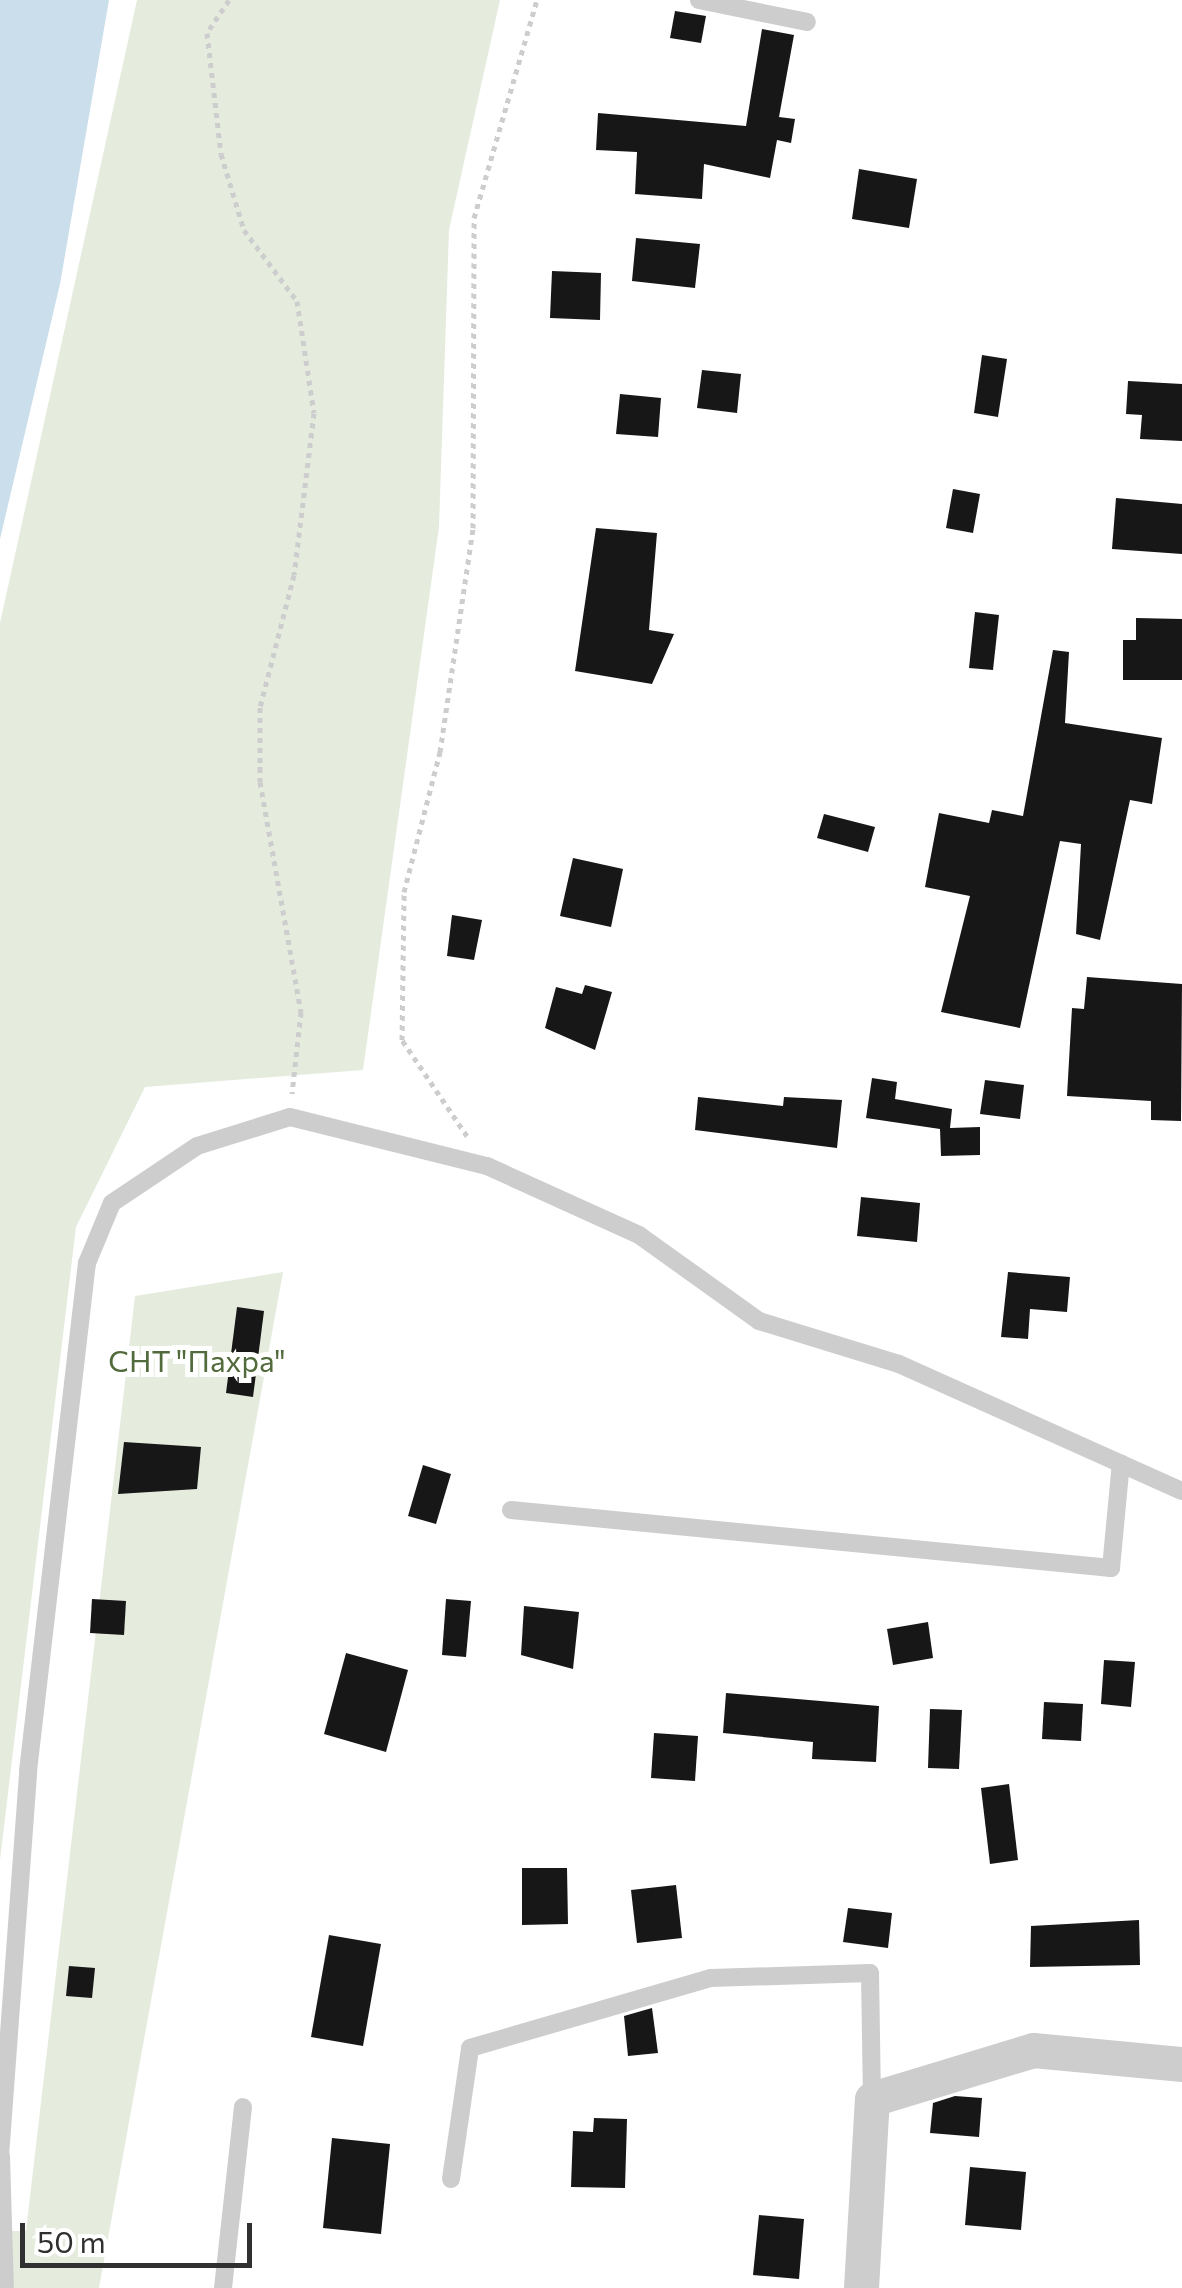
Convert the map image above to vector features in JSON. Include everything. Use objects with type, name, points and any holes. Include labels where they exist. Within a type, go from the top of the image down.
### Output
[{"type":"street","points":[[861,2288],[872,2099],[1033,2050],[1182,2064]]},
{"type":"lane","points":[[698,0],[807,22]]},
{"type":"lane","points":[[5,2288],[1,2156],[28,1771],[87,1263],[112,1204],[198,1146],[290,1117],[487,1166],[639,1235],[759,1321],[899,1364],[1182,1492]]},
{"type":"lane","points":[[511,1510],[1111,1568],[1121,1463]]},
{"type":"lane","points":[[451,2178],[470,2048],[711,1978],[870,1973],[872,2099]]},
{"type":"lane","points":[[223,2288],[243,2108]]},
{"type":"path","points":[[230,0],[207,33],[221,154],[244,230],[297,302],[314,413],[294,575],[260,707],[260,782],[301,1012],[290,1117]]},
{"type":"path","points":[[487,1166],[402,1040],[404,892],[440,752],[473,528],[474,218],[537,0]]},
{"type":"green space","points":[[137,0],[500,0],[449,230],[439,527],[363,1070],[145,1087],[76,1227],[0,1860],[0,623]]},
{"type":"green space","name":"СНТ \"Пахра\"","points":[[283,1272],[99,2288],[0,2288],[0,2231],[26,2231],[135,1296]]},
{"type":"water","points":[[0,0],[109,0],[60,284],[0,539]]},
{"type":"building","points":[[675,11],[706,16],[701,43],[670,38]]},
{"type":"building","points":[[762,29],[794,35],[779,117],[795,119],[791,143],[777,140],[770,178],[704,164],[702,199],[635,194],[637,152],[596,150],[598,113],[746,126]]},
{"type":"building","points":[[859,169],[917,179],[909,228],[852,219]]},
{"type":"building","points":[[636,238],[700,244],[695,288],[632,281]]},
{"type":"building","points":[[552,271],[601,273],[600,320],[550,318]]},
{"type":"building","points":[[982,355],[1007,359],[998,417],[974,413]]},
{"type":"building","points":[[702,370],[741,374],[737,413],[697,408]]},
{"type":"building","points":[[1128,381],[1182,384],[1182,441],[1140,439],[1142,415],[1126,414]]},
{"type":"building","points":[[620,394],[661,398],[658,437],[616,434]]},
{"type":"building","points":[[953,489],[980,494],[973,533],[946,528]]},
{"type":"building","points":[[1116,498],[1182,504],[1182,554],[1112,549]]},
{"type":"building","points":[[596,528],[657,533],[649,630],[674,634],[652,684],[575,671]]},
{"type":"building","points":[[975,612],[999,615],[993,670],[969,668]]},
{"type":"building","points":[[1136,618],[1182,619],[1182,680],[1123,680],[1123,640],[1136,640]]},
{"type":"building","points":[[1053,650],[1069,652],[1065,723],[1162,738],[1152,804],[1130,800],[1100,940],[1076,934],[1081,844],[1060,841],[1020,1028],[941,1012],[970,896],[925,887],[939,813],[989,823],[992,810],[1023,816]]},
{"type":"building","points":[[824,814],[875,827],[868,852],[817,838]]},
{"type":"building","points":[[573,858],[623,869],[611,927],[560,916]]},
{"type":"building","points":[[452,915],[482,920],[474,960],[447,956]]},
{"type":"building","points":[[1087,977],[1182,984],[1181,1121],[1151,1120],[1151,1101],[1067,1096],[1072,1008],[1084,1009]]},
{"type":"building","points":[[585,985],[612,992],[595,1050],[545,1028],[556,987],[582,994]]},
{"type":"building","points":[[872,1078],[897,1082],[895,1099],[952,1109],[950,1128],[980,1127],[980,1155],[941,1156],[940,1129],[866,1118]]},
{"type":"building","points":[[985,1080],[1024,1085],[1020,1119],[980,1114]]},
{"type":"building","points":[[698,1097],[783,1106],[784,1097],[842,1100],[837,1148],[695,1130]]},
{"type":"building","points":[[861,1197],[920,1203],[917,1242],[857,1236]]},
{"type":"building","points":[[1008,1272],[1070,1277],[1067,1312],[1030,1309],[1028,1339],[1001,1337]]},
{"type":"building","points":[[237,1307],[264,1311],[253,1397],[226,1393]]},
{"type":"building","points":[[124,1442],[201,1447],[197,1489],[118,1494]]},
{"type":"building","points":[[423,1465],[451,1474],[436,1524],[408,1516]]},
{"type":"building","points":[[92,1599],[126,1601],[124,1635],[90,1633]]},
{"type":"building","points":[[446,1599],[471,1601],[466,1657],[442,1655]]},
{"type":"building","points":[[524,1606],[579,1612],[573,1669],[521,1655]]},
{"type":"building","points":[[928,1622],[933,1658],[893,1665],[887,1629]]},
{"type":"building","points":[[346,1653],[408,1670],[386,1752],[324,1734]]},
{"type":"building","points":[[1104,1660],[1135,1662],[1131,1707],[1101,1704]]},
{"type":"building","points":[[726,1693],[879,1706],[876,1762],[812,1759],[813,1742],[723,1733]]},
{"type":"building","points":[[1044,1702],[1083,1704],[1081,1741],[1042,1739]]},
{"type":"building","points":[[930,1709],[962,1710],[959,1769],[928,1768]]},
{"type":"building","points":[[654,1733],[698,1736],[695,1781],[651,1778]]},
{"type":"building","points":[[1009,1784],[1018,1860],[990,1864],[981,1788]]},
{"type":"building","points":[[522,1868],[567,1868],[568,1924],[522,1925]]},
{"type":"building","points":[[676,1885],[682,1938],[637,1943],[631,1890]]},
{"type":"building","points":[[848,1908],[892,1913],[888,1948],[843,1942]]},
{"type":"building","points":[[1139,1920],[1140,1965],[1030,1967],[1031,1926]]},
{"type":"building","points":[[329,1935],[381,1944],[363,2046],[311,2037]]},
{"type":"building","points":[[69,1966],[95,1968],[92,1998],[66,1996]]},
{"type":"building","points":[[652,2008],[658,2053],[628,2056],[624,2016]]},
{"type":"building","points":[[955,2096],[982,2098],[979,2137],[930,2133],[933,2103]]},
{"type":"building","points":[[594,2118],[627,2119],[625,2188],[571,2187],[573,2131],[593,2132]]},
{"type":"building","points":[[332,2138],[390,2144],[381,2234],[323,2228]]},
{"type":"building","points":[[970,2167],[1026,2172],[1021,2230],[965,2225]]},
{"type":"building","points":[[759,2215],[804,2219],[799,2279],[753,2275]]}]
